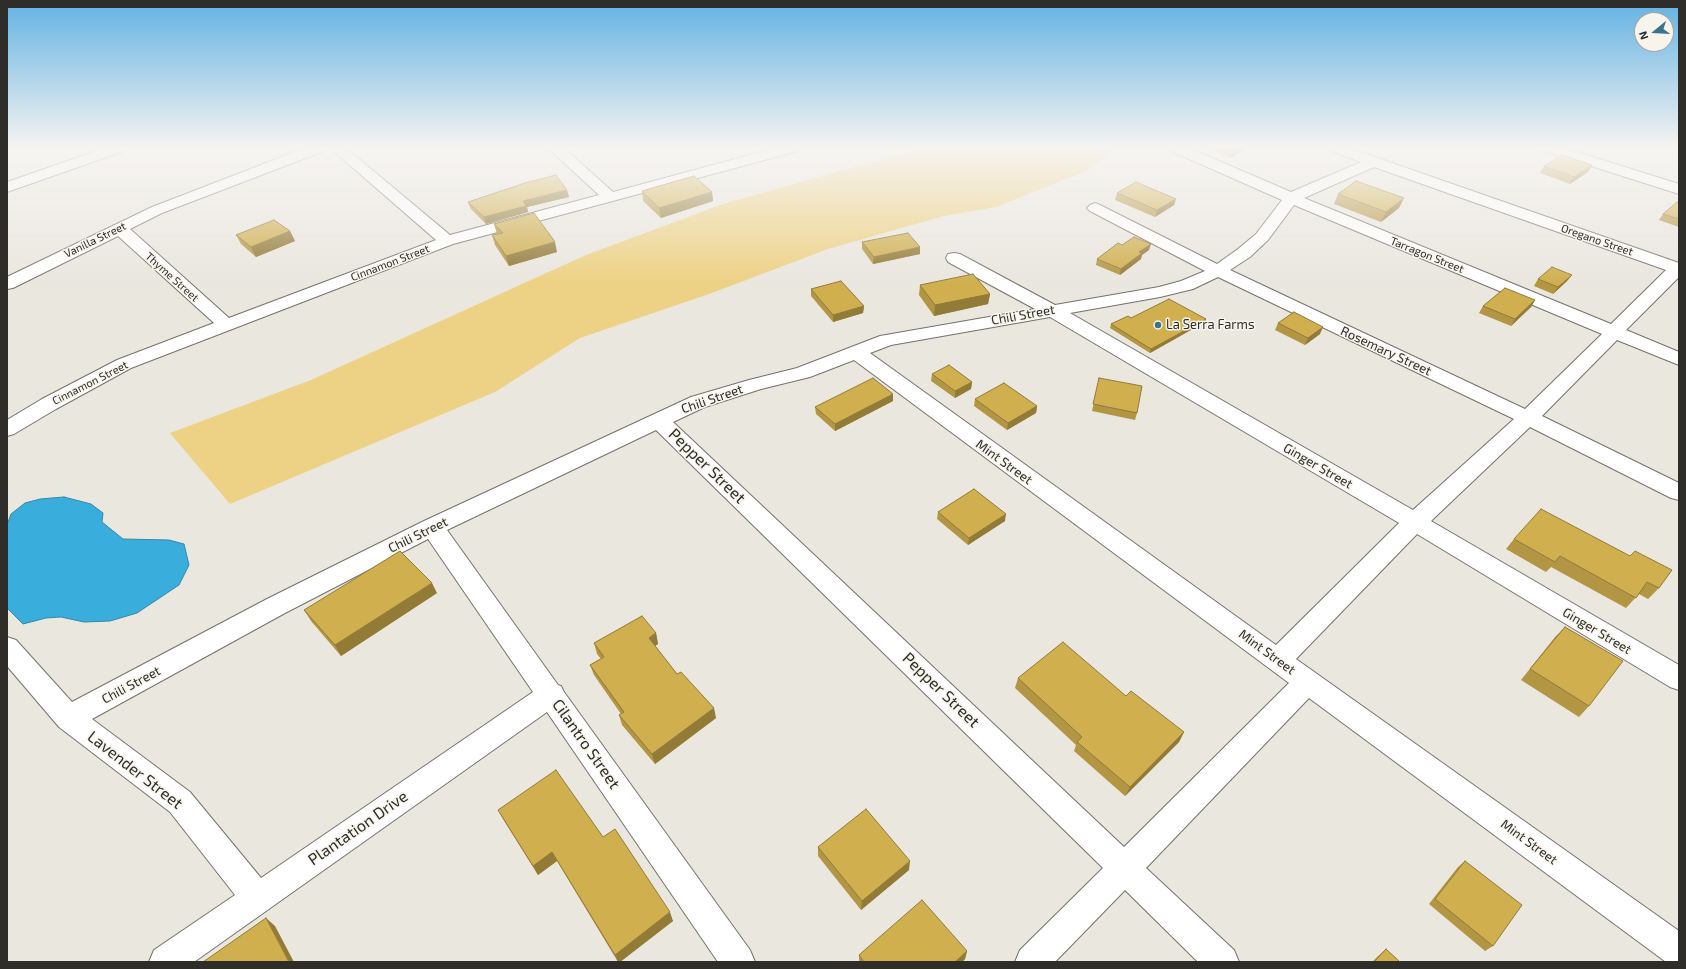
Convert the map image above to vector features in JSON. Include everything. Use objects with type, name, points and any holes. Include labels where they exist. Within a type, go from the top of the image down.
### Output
[{"type":"street","name":"Vanilla Street","points":[[7,284],[157,210],[201,193]]},
{"type":"street","points":[[390,193],[447,241]]},
{"type":"street","points":[[606,193],[610,197]]},
{"type":"street","name":"Cinnamon Street","points":[[7,429],[49,404],[124,364],[226,325],[447,241],[624,193]]},
{"type":"street","name":"Tarragon Street","points":[[1281,193],[1679,359]]},
{"type":"street","name":"Chili Street","points":[[69,718],[276,606],[432,527],[698,402],[756,384],[803,373],[887,340],[1160,292],[1187,285],[1218,271],[1244,253],[1262,237],[1292,198],[1303,193]]},
{"type":"street","name":"Oregano Street","points":[[1462,193],[1678,269]]},
{"type":"street","name":"Rosemary Street","points":[[1095,208],[1218,271],[1528,418],[1679,492]]},
{"type":"street","name":"Thyme Street","points":[[119,228],[226,325]]},
{"type":"street","name":"Ginger Street","points":[[954,258],[1051,310],[1415,522],[1679,679]]},
{"type":"street","points":[[1278,660],[1415,522],[1528,418],[1678,269]]},
{"type":"street","name":"Mint Street","points":[[856,352],[1045,492],[1679,951]]},
{"type":"street","name":"Pepper Street","points":[[658,420],[1222,962]]},
{"type":"street","name":"Cilantro Street","points":[[432,527],[551,694],[738,962]]},
{"type":"street","name":"Lavender Street","points":[[7,648],[69,718],[180,802],[257,898]]},
{"type":"street","points":[[1032,962],[1307,682]]},
{"type":"street","name":"Plantation Drive","points":[[166,962],[551,694]]},
{"type":"shaded area","points":[[761,193],[1030,193],[996,207],[944,216],[828,249],[709,294],[580,338],[495,392],[230,504],[170,433],[311,380],[586,255],[723,204]]},
{"type":"water","points":[[64,497],[91,504],[103,513],[102,522],[123,539],[169,540],[184,544],[189,565],[179,585],[137,613],[110,621],[84,622],[61,617],[46,618],[23,624],[7,608],[7,525],[11,514],[25,503],[40,499]]},
{"type":"building","points":[[494,193],[554,193],[523,201],[526,206],[484,217],[468,202]]},
{"type":"building","points":[[644,193],[708,193],[659,208]]},
{"type":"building","points":[[1118,193],[1162,193],[1176,199],[1157,210]]},
{"type":"building","points":[[1391,193],[1404,198],[1386,212],[1338,194]]},
{"type":"building","points":[[1677,202],[1679,203],[1679,219],[1663,214]]},
{"type":"building","points":[[534,213],[555,242],[506,256],[492,235],[503,233],[494,224]]},
{"type":"building","points":[[274,220],[290,231],[251,247],[236,235]]},
{"type":"building","points":[[908,233],[920,247],[874,257],[862,242]]},
{"type":"building","points":[[1134,237],[1151,244],[1139,252],[1142,253],[1121,269],[1097,259],[1118,243],[1122,245]]},
{"type":"building","points":[[1552,267],[1572,275],[1558,287],[1538,279]]},
{"type":"building","points":[[973,274],[990,294],[935,305],[920,285]]},
{"type":"building","points":[[841,281],[864,306],[833,315],[811,289]]},
{"type":"building","points":[[1505,288],[1535,300],[1515,319],[1483,306]]},
{"type":"building","name":"La Serra Farms","points":[[1169,299],[1206,319],[1151,349],[1111,324],[1128,316],[1131,318]]},
{"type":"building","points":[[1294,312],[1323,327],[1308,338],[1278,323]]},
{"type":"building","points":[[949,365],[972,382],[955,391],[932,374]]},
{"type":"building","points":[[873,378],[893,394],[835,424],[815,407]]},
{"type":"building","points":[[1099,378],[1142,386],[1137,413],[1093,404]]},
{"type":"building","points":[[1004,383],[1037,406],[1008,423],[975,399]]},
{"type":"building","points":[[974,489],[1006,514],[969,538],[938,512]]},
{"type":"building","points":[[1541,509],[1630,556],[1635,551],[1672,570],[1659,588],[1647,582],[1636,598],[1560,556],[1555,562],[1514,539]]},
{"type":"building","points":[[400,551],[432,583],[335,645],[304,610]]},
{"type":"building","points":[[642,616],[656,633],[649,638],[677,674],[681,672],[714,708],[652,754],[619,715],[624,712],[590,665],[604,657],[594,643]]},
{"type":"building","points":[[1565,627],[1623,661],[1589,706],[1530,669]]},
{"type":"building","points":[[1063,642],[1126,696],[1131,691],[1184,732],[1130,787],[1077,742],[1082,737],[1018,678]]},
{"type":"building","points":[[556,770],[603,837],[615,829],[670,912],[615,955],[552,852],[533,866],[498,810]]},
{"type":"building","points":[[866,809],[910,861],[862,901],[818,847]]},
{"type":"building","points":[[1465,861],[1522,905],[1493,946],[1435,899]]},
{"type":"building","points":[[922,900],[967,951],[955,962],[864,962],[859,955]]},
{"type":"building","points":[[266,918],[289,962],[203,962]]},
{"type":"building","points":[[1386,949],[1400,962],[1374,962]]},
{"type":"place","name":"La Serra Farms","points":[[1158,325]]}]
